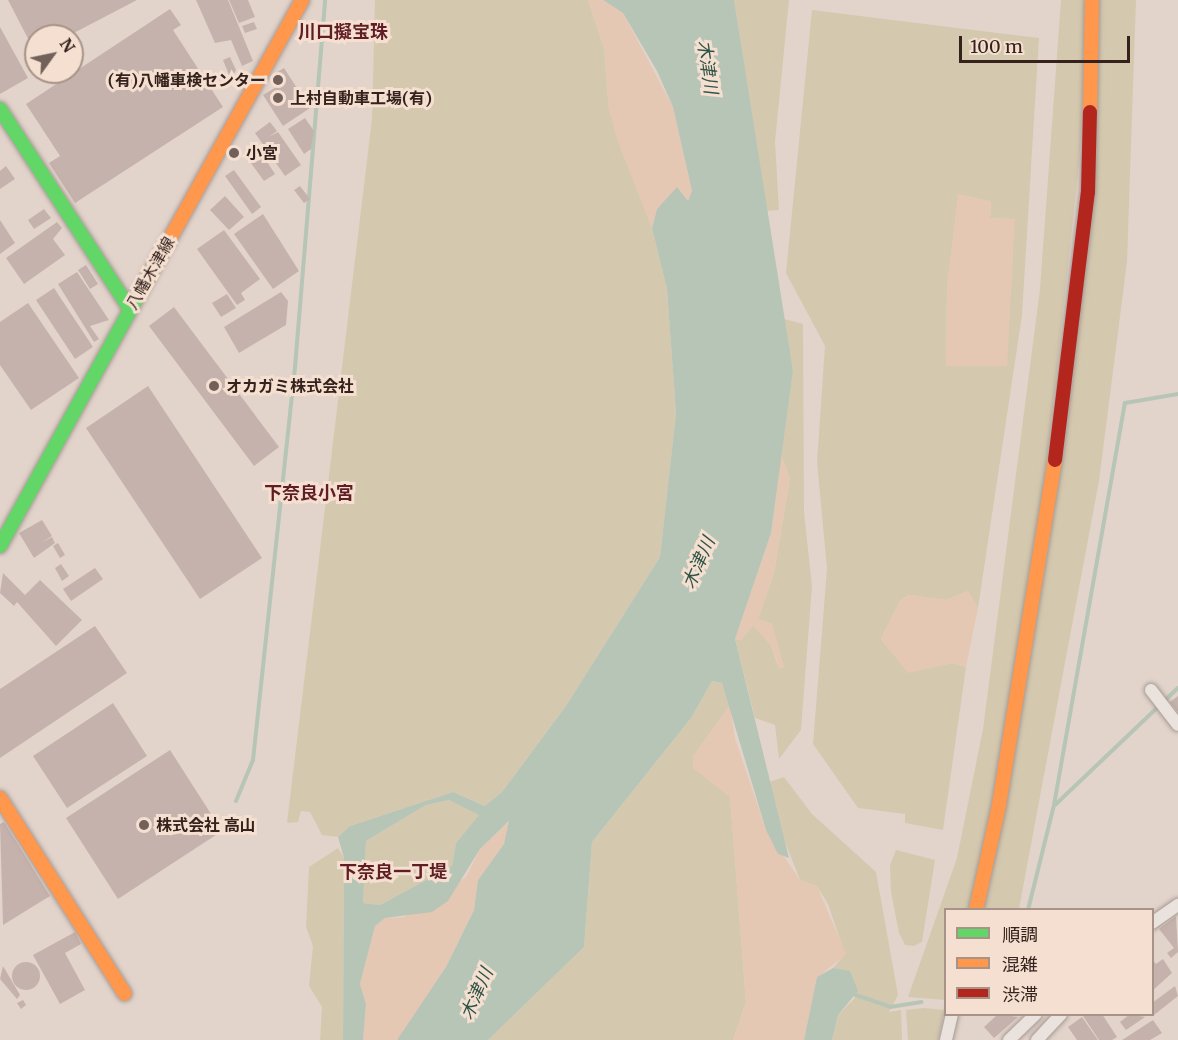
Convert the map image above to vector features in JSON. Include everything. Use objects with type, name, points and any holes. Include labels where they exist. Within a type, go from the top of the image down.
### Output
[{"type":"street","name":"八幡木津線","points":[[0,546],[303,0]]},
{"type":"street","points":[[976,908],[999,805],[1062,419],[1088,192],[1092,0]]},
{"type":"street","points":[[0,109],[130,309]]},
{"type":"street","points":[[1151,690],[1178,725]]},
{"type":"street","points":[[0,798],[125,994]]},
{"type":"street","points":[[1154,922],[1178,906]]},
{"type":"street","points":[[946,1040],[952,1016]]},
{"type":"street","points":[[1009,1040],[1034,1016]]},
{"type":"street","points":[[1037,1040],[1059,1016]]},
{"type":"shaded area","points":[[375,0],[588,0],[604,48],[609,110],[652,228],[667,289],[676,413],[660,557],[566,706],[502,792],[486,806],[453,792],[350,826],[338,837],[322,835],[310,812],[301,811],[298,822],[287,823],[372,119]]},
{"type":"shaded area","points":[[734,0],[789,0],[775,142],[779,210],[766,211]]},
{"type":"shaded area","points":[[1061,0],[1088,0],[1079,164],[1037,551],[1014,708],[969,908],[944,908],[944,1000],[908,997],[957,858],[983,729],[1040,289]]},
{"type":"shaded area","points":[[1098,0],[1136,0],[1127,262],[1099,481],[1019,908],[983,908],[1049,543]]},
{"type":"shaded area","points":[[812,10],[1039,38],[1022,315],[978,608],[968,591],[946,600],[909,595],[900,601],[881,639],[908,672],[953,663],[966,667],[943,830],[905,823],[905,814],[858,808],[813,744],[827,569],[817,462],[825,346],[786,273]],"holes":[[[991,201],[990,218],[1014,219],[946,365],[947,286]]]},
{"type":"shaded area","points":[[784,319],[803,324],[804,512],[812,586],[801,730],[779,759],[775,725],[755,718],[735,639],[741,640],[753,625],[771,645],[779,669],[772,624],[758,619],[774,573],[790,478],[781,456],[793,371]]},
{"type":"shaded area","points":[[712,681],[722,683],[730,705],[693,757],[693,767],[730,796],[746,1002],[733,1040],[488,1040],[584,947],[592,842],[691,718]]},
{"type":"shaded area","points":[[784,777],[812,814],[876,872],[898,995],[889,1012],[901,1010],[902,1040],[832,1040],[838,1015],[855,998],[850,972],[833,968],[845,954],[828,904],[817,886],[800,880],[775,816],[769,782]]},
{"type":"shaded area","points":[[449,800],[480,814],[456,843],[452,866],[380,905],[363,903],[366,841],[426,805]]},
{"type":"shaded area","points":[[338,848],[344,858],[343,1040],[320,1040],[322,1007],[309,986],[313,946],[306,927],[309,867]]},
{"type":"shaded area","points":[[896,850],[935,860],[922,942],[914,946],[905,945],[899,933],[891,892],[890,865]]},
{"type":"shaded area","points":[[924,1008],[944,1010],[938,1040],[908,1040],[906,1010]]},
{"type":"sand","points":[[588,0],[603,0],[623,13],[673,107],[692,191],[688,201],[677,188],[657,209],[652,228],[618,142],[609,110],[604,48]]},
{"type":"sand","points":[[958,194],[991,201],[990,218],[1015,219],[1007,366],[946,366],[947,286]]},
{"type":"sand","points":[[781,456],[790,478],[774,573],[758,619],[772,624],[784,667],[780,669],[771,645],[753,625],[741,640],[735,639],[771,533]]},
{"type":"sand","points":[[968,591],[978,608],[966,667],[953,663],[908,673],[881,639],[900,601],[910,595],[946,600]]},
{"type":"sand","points":[[730,705],[735,738],[766,830],[800,880],[817,886],[846,954],[817,978],[804,1040],[733,1040],[746,1002],[730,797],[693,768],[693,757]]},
{"type":"sand","points":[[511,820],[504,844],[478,880],[474,910],[431,997],[397,1040],[363,1040],[366,1004],[360,984],[375,926],[385,918],[404,917],[466,877],[480,849]]},
{"type":"water","name":"木津川","points":[[603,0],[734,0],[793,371],[771,533],[735,639],[789,858],[778,854],[766,830],[722,683],[712,681],[691,718],[592,842],[584,947],[488,1040],[397,1040],[446,967],[474,910],[478,880],[504,844],[509,821],[480,849],[448,901],[432,912],[385,918],[375,926],[360,984],[366,1004],[363,1040],[343,1040],[344,858],[338,837],[350,826],[453,792],[485,806],[502,792],[566,706],[660,557],[676,413],[667,289],[652,228],[657,209],[677,187],[688,201],[692,191],[673,107],[657,71],[623,13]],"holes":[[[449,800],[479,815],[456,843],[452,866],[380,905],[363,903],[366,841],[426,805]]]},
{"type":"water","points":[[833,968],[850,971],[858,991],[838,1015],[832,1040],[804,1040],[817,977]]},
{"type":"building","points":[[8,0],[137,0],[84,28],[84,24],[24,24],[24,31]]},
{"type":"building","points":[[196,0],[228,0],[253,61],[242,66],[231,40],[215,43]]},
{"type":"building","points":[[229,0],[248,0],[255,17],[239,23]]},
{"type":"building","points":[[170,9],[181,25],[173,30],[223,107],[75,203],[49,163],[60,156],[26,104],[56,84],[84,84],[84,66]]},
{"type":"building","points":[[254,22],[257,29],[245,33],[242,26]]},
{"type":"building","points":[[0,27],[24,71],[24,80],[0,94]]},
{"type":"building","points":[[230,57],[236,70],[231,80],[223,60]]},
{"type":"building","points":[[284,68],[310,108],[283,126],[263,95],[278,86],[271,76]]},
{"type":"building","points":[[305,118],[314,131],[311,149],[304,154],[288,129]]},
{"type":"building","points":[[270,122],[277,131],[269,137],[278,132],[301,165],[285,176],[255,133]]},
{"type":"building","points":[[260,151],[275,174],[264,181],[248,159]]},
{"type":"building","points":[[6,166],[15,179],[0,189],[0,171]]},
{"type":"building","points":[[234,170],[261,207],[252,214],[225,176]]},
{"type":"building","points":[[300,186],[310,199],[304,203],[294,190]]},
{"type":"building","points":[[225,196],[244,217],[229,230],[210,210]]},
{"type":"building","points":[[44,209],[51,218],[34,229],[28,220]]},
{"type":"building","points":[[263,214],[299,271],[273,289],[234,234]]},
{"type":"building","points":[[0,220],[15,243],[0,254]]},
{"type":"building","points":[[57,222],[62,228],[53,239],[65,255],[24,284],[6,258]]},
{"type":"building","points":[[224,230],[260,279],[241,293],[245,300],[237,305],[197,249]]},
{"type":"building","points":[[86,265],[98,284],[90,289],[78,270]]},
{"type":"building","points":[[77,272],[109,320],[90,326],[99,339],[94,342],[58,284]]},
{"type":"building","points":[[54,288],[93,347],[75,359],[36,300]]},
{"type":"building","points":[[281,292],[288,301],[286,325],[239,353],[224,327]]},
{"type":"building","points":[[227,294],[236,308],[221,317],[212,303]]},
{"type":"building","points":[[28,303],[79,378],[31,410],[0,365],[0,322]]},
{"type":"building","name":"オカガミ株式会社","points":[[174,307],[279,447],[254,466],[149,326]]},
{"type":"building","points":[[148,386],[262,558],[200,599],[86,428]]},
{"type":"building","points":[[42,520],[52,536],[41,543],[52,537],[55,543],[34,558],[19,533]]},
{"type":"building","points":[[58,543],[65,555],[60,558],[53,546]]},
{"type":"building","points":[[61,564],[69,576],[62,581],[55,568]]},
{"type":"building","points":[[95,568],[103,579],[71,601],[63,589]]},
{"type":"building","points":[[3,573],[25,595],[40,580],[82,620],[56,646],[17,602],[14,606],[0,593]]},
{"type":"building","points":[[95,626],[127,673],[0,758],[0,689]]},
{"type":"building","points":[[1178,696],[1178,712],[1170,702]]},
{"type":"building","points":[[113,703],[147,756],[67,808],[33,756]]},
{"type":"building","name":"株式会社 高山","points":[[170,750],[222,831],[118,899],[66,818]]},
{"type":"building","points":[[4,822],[50,896],[3,925],[0,824]]},
{"type":"building","points":[[1176,916],[1178,952],[1171,958],[1167,953],[1174,948],[1159,929]]},
{"type":"building","points":[[75,932],[81,944],[65,953],[85,990],[60,1004],[33,955]]},
{"type":"building","points":[[1163,959],[1172,973],[1154,989],[1154,962],[1156,964]]},
{"type":"building","points":[[26,962],[36,966],[40,976],[36,986],[26,990],[16,986],[12,976],[16,966]]},
{"type":"building","points":[[3,966],[20,995],[17,999],[0,979]]},
{"type":"building","points":[[1175,986],[1178,996],[1154,1015],[1154,1002]]},
{"type":"building","points":[[23,1000],[26,1005],[21,1009],[17,1003]]},
{"type":"building","points":[[996,1016],[1018,1017],[994,1038],[984,1027]]},
{"type":"building","points":[[1083,1016],[1103,1016],[1117,1037],[1112,1040],[1099,1040]]},
{"type":"building","points":[[1128,1016],[1145,1017],[1126,1030],[1120,1022]]},
{"type":"building","points":[[1082,1017],[1098,1040],[1077,1040],[1068,1027]]},
{"type":"building","points":[[1153,1020],[1162,1033],[1150,1040],[1122,1040]]},
{"type":"waterway","points":[[236,801],[253,760],[295,367],[325,0]]},
{"type":"waterway","points":[[1028,908],[1054,805],[1125,403],[1178,394]]},
{"type":"waterway","points":[[1055,805],[1178,688]]},
{"type":"waterway","points":[[853,994],[890,1007],[922,1002]]},
{"type":"traffic: fast","points":[[0,109],[130,309]]},
{"type":"traffic: fast","points":[[0,546],[167,244]]},
{"type":"traffic: slow","points":[[167,244],[302,0]]},
{"type":"traffic: slow","points":[[1090,112],[1092,0]]},
{"type":"traffic: slow","points":[[976,908],[999,805],[1055,460]]},
{"type":"traffic: slow","points":[[0,798],[125,994]]},
{"type":"traffic: jam","points":[[1055,460],[1088,192],[1090,112]]},
{"type":"place","name":"(有)八幡車検センター","points":[[278,80]]},
{"type":"place","name":"上村自動車工場(有)","points":[[278,98]]},
{"type":"place","name":"小宮","points":[[234,153]]},
{"type":"place","name":"オカガミ株式会社","points":[[214,386]]},
{"type":"place","name":"株式会社 高山","points":[[144,825]]},
{"type":"district","name":"川口擬宝珠","points":[[343,32]]},
{"type":"district","name":"下奈良小宮","points":[[309,493]]},
{"type":"district","name":"下奈良一丁堤","points":[[393,872]]}]
